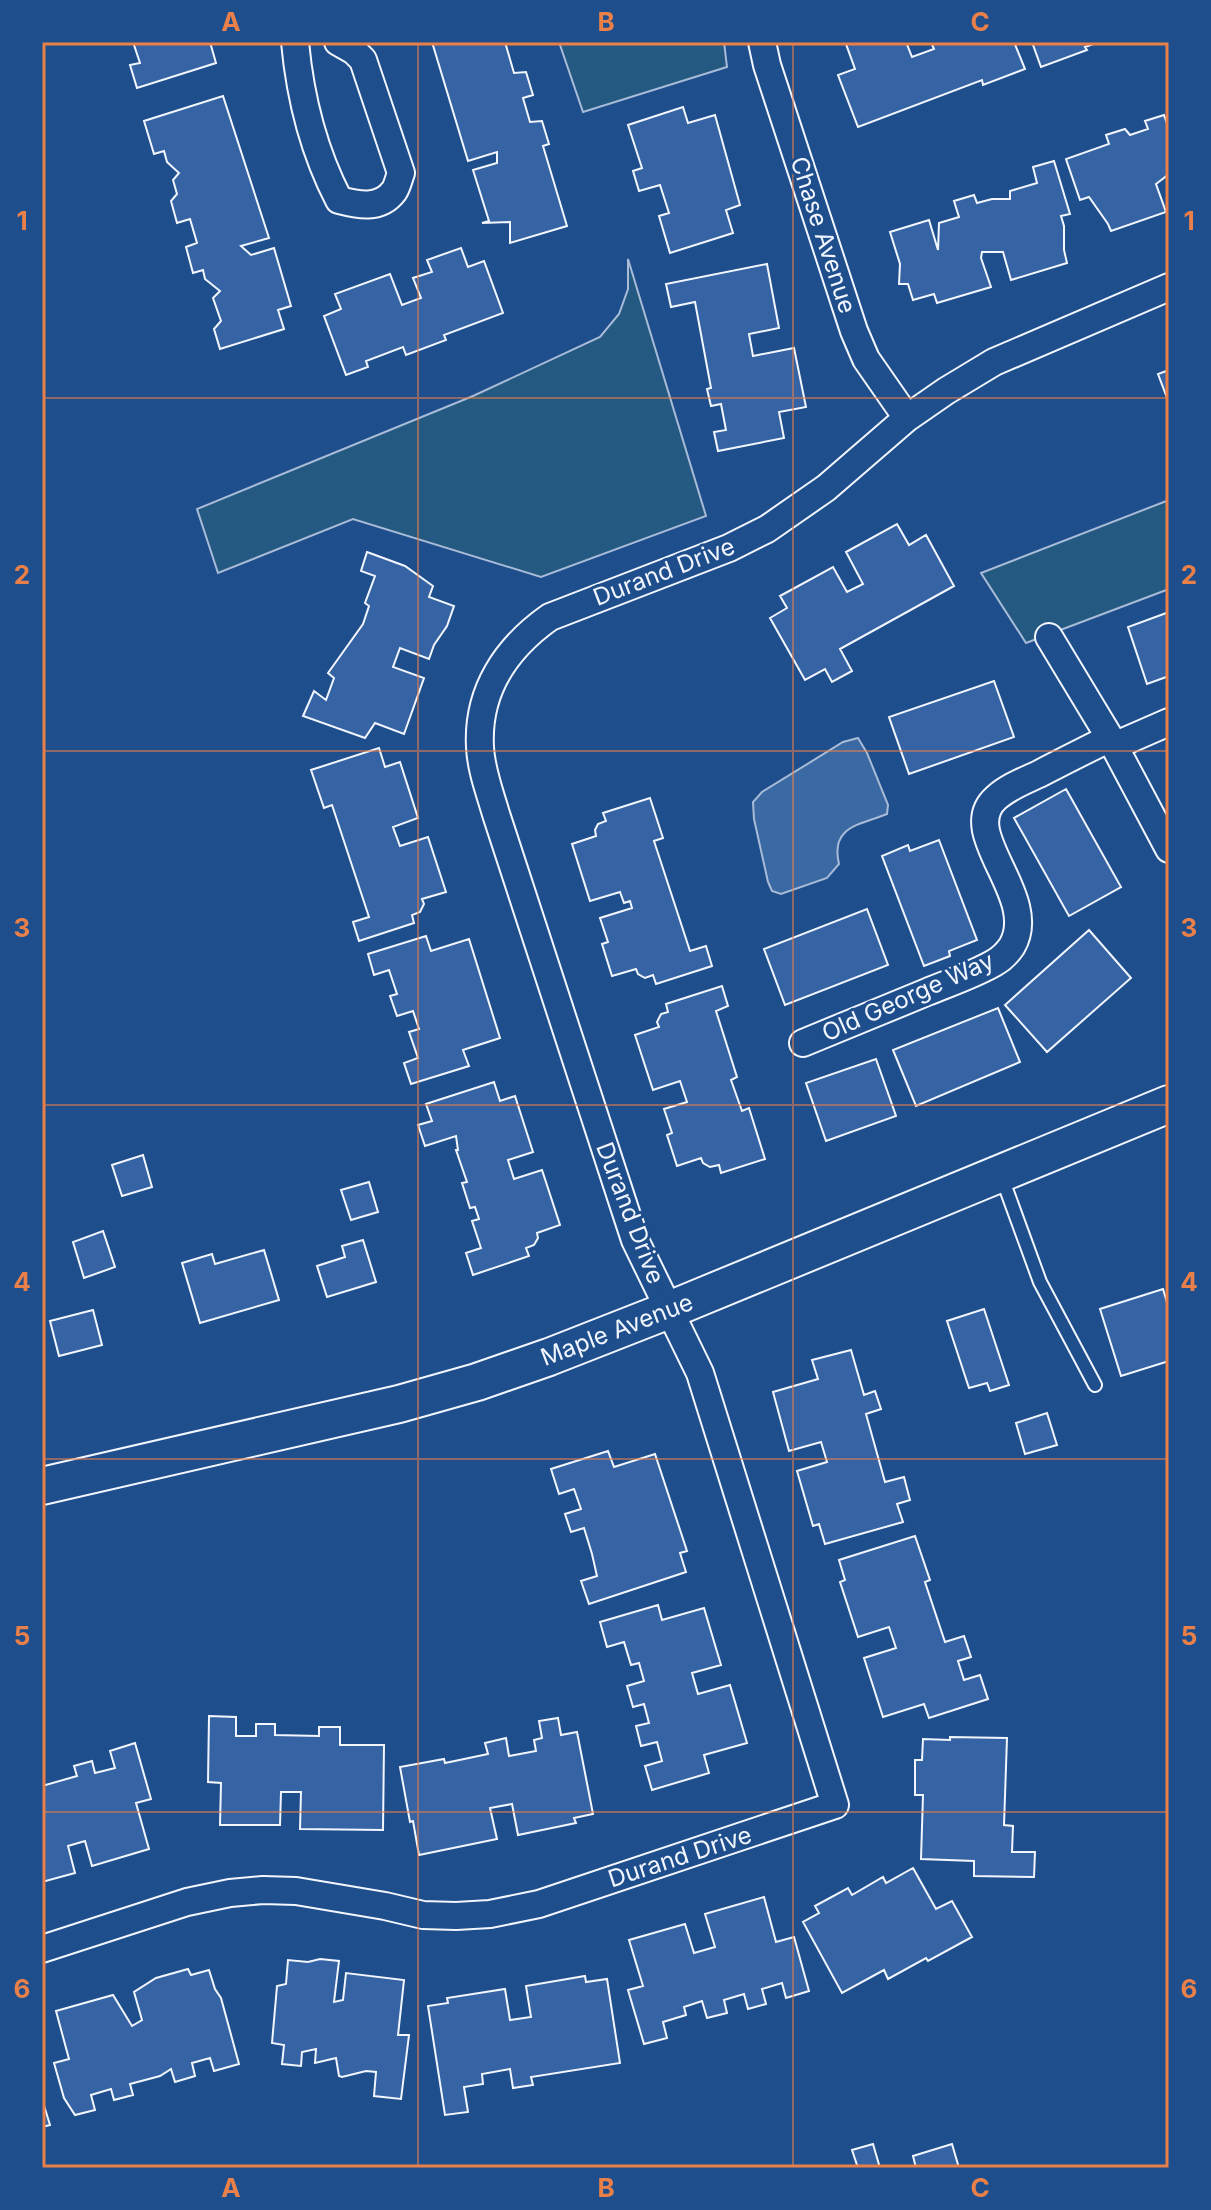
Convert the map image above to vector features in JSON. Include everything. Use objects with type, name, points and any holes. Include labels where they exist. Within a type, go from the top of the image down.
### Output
[{"type":"main road","name":"Maple Avenue","points":[[42,1486],[438,1393],[549,1357],[1169,1104]]},
{"type":"street","points":[[295,42],[306,111],[329,181],[339,200],[362,206],[379,203],[394,191],[401,173],[363,60],[338,42]]},
{"type":"street","name":"Chase Avenue","points":[[762,42],[854,331],[866,359],[907,418]]},
{"type":"street","name":"Durand Drive","points":[[42,1949],[187,1902],[263,1890],[296,1891],[423,1915],[490,1914],[539,1904],[835,1805],[700,1373],[635,1240],[496,814],[480,749],[484,704],[503,662],[531,630],[550,617],[729,548],[767,529],[826,488],[907,418],[994,362],[1169,287]]},
{"type":"street","points":[[1049,637],[1112,742],[1169,849]]},
{"type":"street","name":"Old George Way","points":[[803,1043],[997,961],[1011,948],[1017,933],[1018,918],[1013,894],[986,831],[985,819],[994,799],[1016,785],[1112,742],[1169,722]]},
{"type":"lane","points":[[1000,1172],[1040,1282],[1095,1385]]},
{"type":"shaded area","points":[[559,42],[724,42],[727,67],[583,112]]},
{"type":"shaded area","points":[[628,259],[706,516],[541,577],[353,519],[218,573],[197,509],[473,396],[600,337],[619,314],[628,289]]},
{"type":"shaded area","points":[[1169,500],[1169,589],[1026,643],[981,573]]},
{"type":"shaded area","points":[[858,738],[888,805],[887,814],[843,834],[837,851],[839,864],[827,878],[781,894],[772,891],[754,819],[753,802],[762,792],[843,742]]},
{"type":"building","points":[[133,42],[210,42],[216,63],[137,88],[130,65],[140,63]]},
{"type":"building","points":[[432,42],[505,42],[514,73],[526,72],[533,95],[523,98],[530,122],[542,121],[549,144],[543,146],[567,226],[510,243],[510,222],[482,223],[489,221],[473,170],[497,163],[497,152],[468,161]]},
{"type":"building","points":[[906,42],[912,57],[934,49],[931,42],[1014,42],[1025,69],[983,85],[982,80],[858,127],[838,75],[855,69],[846,44]]},
{"type":"building","points":[[1032,42],[1099,42],[1085,47],[1087,50],[1041,67]]},
{"type":"building","points":[[223,96],[269,238],[241,246],[251,255],[274,248],[291,306],[278,310],[284,329],[220,349],[214,329],[221,321],[213,298],[220,291],[205,279],[203,270],[193,273],[186,247],[197,243],[190,219],[177,223],[171,201],[177,194],[173,180],[179,173],[167,162],[164,151],[154,154],[144,121]]},
{"type":"building","points":[[683,107],[688,123],[715,115],[740,205],[726,210],[733,233],[670,253],[659,216],[669,213],[660,185],[639,191],[633,171],[642,168],[628,125]]},
{"type":"building","points":[[1164,115],[1169,129],[1169,174],[1156,184],[1166,212],[1111,231],[1089,197],[1080,200],[1066,159],[1109,144],[1106,135],[1125,129],[1130,135],[1148,129],[1145,121]]},
{"type":"building","points":[[1054,161],[1070,214],[1061,216],[1067,263],[1011,280],[1003,252],[982,252],[981,258],[991,287],[937,303],[934,294],[913,300],[908,284],[899,284],[900,264],[890,232],[929,220],[938,250],[939,223],[959,217],[954,201],[974,195],[977,203],[1010,199],[1010,191],[1037,183],[1033,167]]},
{"type":"building","points":[[461,248],[468,267],[484,261],[503,313],[444,335],[446,340],[406,355],[403,347],[366,361],[368,367],[346,375],[324,316],[341,309],[335,294],[390,274],[402,305],[421,298],[413,278],[432,272],[427,260]]},
{"type":"building","points":[[767,264],[779,328],[749,334],[753,356],[794,348],[806,407],[779,412],[784,438],[718,451],[714,432],[726,430],[721,404],[711,406],[707,389],[711,388],[695,302],[671,307],[666,284]]},
{"type":"building","points":[[1169,370],[1169,403],[1158,374]]},
{"type":"building","points":[[897,524],[909,545],[926,535],[954,586],[840,649],[852,671],[832,682],[825,669],[805,680],[770,618],[787,608],[780,596],[833,567],[847,592],[863,584],[846,552]]},
{"type":"building","points":[[367,552],[405,566],[433,586],[429,597],[454,606],[429,659],[400,648],[393,667],[424,678],[404,734],[375,723],[365,738],[303,716],[314,691],[326,700],[334,678],[328,673],[363,624],[369,606],[365,603],[375,576],[361,571]]},
{"type":"building","points":[[1169,612],[1169,676],[1147,684],[1128,627]]},
{"type":"building","points":[[994,681],[1014,737],[909,774],[889,717]]},
{"type":"building","points":[[379,748],[385,767],[400,762],[418,818],[393,827],[400,846],[428,837],[446,892],[422,899],[424,904],[420,912],[412,915],[414,923],[359,941],[353,922],[369,917],[332,805],[324,808],[311,770]]},
{"type":"building","points":[[1066,789],[1121,887],[1069,916],[1014,818]]},
{"type":"building","points":[[650,798],[663,838],[654,841],[690,951],[706,946],[712,966],[656,984],[653,975],[645,978],[636,969],[612,976],[602,944],[608,942],[600,918],[632,908],[630,901],[624,903],[620,892],[590,901],[572,844],[596,836],[598,824],[606,821],[603,813]]},
{"type":"building","points":[[939,840],[977,940],[949,951],[950,956],[924,966],[882,856],[908,845],[910,851]]},
{"type":"building","points":[[867,909],[888,965],[785,1005],[764,949]]},
{"type":"building","points":[[1089,930],[1131,978],[1047,1052],[1005,1005]]},
{"type":"building","points":[[426,936],[431,951],[469,939],[500,1038],[463,1050],[469,1066],[411,1084],[404,1063],[418,1058],[409,1032],[419,1029],[413,1011],[397,1016],[390,996],[397,994],[389,970],[374,975],[368,954]]},
{"type":"building","points":[[722,986],[728,1006],[716,1011],[737,1077],[731,1080],[742,1111],[749,1108],[765,1159],[721,1173],[719,1165],[710,1167],[701,1158],[677,1166],[667,1135],[672,1133],[664,1109],[687,1102],[680,1081],[653,1090],[635,1035],[659,1027],[657,1022],[661,1014],[668,1012],[666,1004]]},
{"type":"building","points":[[998,1008],[1020,1062],[916,1106],[893,1050]]},
{"type":"building","points":[[876,1059],[896,1116],[826,1141],[806,1083]]},
{"type":"building","points":[[494,1082],[500,1101],[515,1096],[533,1152],[508,1160],[514,1179],[542,1170],[560,1225],[537,1233],[534,1245],[526,1248],[529,1256],[473,1275],[466,1253],[481,1248],[472,1221],[479,1219],[475,1207],[470,1208],[462,1183],[467,1182],[456,1150],[456,1136],[425,1146],[418,1125],[432,1121],[426,1104]]},
{"type":"building","points":[[143,1155],[152,1187],[122,1196],[112,1165]]},
{"type":"building","points":[[369,1182],[378,1212],[351,1220],[341,1190]]},
{"type":"building","points":[[103,1231],[115,1267],[84,1278],[73,1242]]},
{"type":"building","points":[[363,1240],[376,1282],[327,1297],[317,1266],[345,1257],[342,1246]]},
{"type":"building","points":[[264,1250],[279,1300],[200,1323],[182,1263],[212,1254],[215,1264]]},
{"type":"building","points":[[1163,1289],[1169,1309],[1169,1361],[1121,1376],[1100,1309]]},
{"type":"building","points":[[984,1309],[1009,1385],[990,1391],[987,1383],[969,1388],[947,1321]]},
{"type":"building","points":[[93,1310],[102,1345],[59,1356],[50,1321]]},
{"type":"building","points":[[851,1350],[864,1395],[875,1391],[881,1409],[866,1414],[885,1482],[904,1477],[910,1500],[897,1504],[903,1522],[825,1544],[819,1524],[813,1526],[797,1471],[827,1462],[821,1442],[789,1451],[773,1392],[818,1379],[812,1360]]},
{"type":"building","points":[[1047,1413],[1057,1445],[1025,1454],[1016,1423]]},
{"type":"building","points":[[608,1451],[614,1467],[655,1454],[687,1551],[680,1553],[686,1572],[589,1604],[581,1581],[597,1576],[592,1554],[584,1528],[571,1532],[565,1514],[581,1509],[574,1489],[559,1494],[551,1469]]},
{"type":"building","points":[[915,1536],[930,1580],[925,1582],[945,1642],[964,1636],[971,1657],[958,1661],[964,1680],[980,1675],[988,1699],[929,1718],[924,1704],[883,1717],[864,1658],[896,1648],[889,1627],[858,1637],[840,1582],[845,1580],[839,1560]]},
{"type":"building","points":[[658,1605],[662,1620],[704,1608],[721,1665],[692,1673],[698,1694],[730,1685],[747,1743],[704,1755],[709,1773],[652,1790],[645,1766],[662,1761],[657,1742],[641,1746],[636,1726],[649,1723],[644,1704],[633,1707],[627,1686],[644,1681],[639,1663],[631,1665],[624,1642],[607,1647],[600,1622]]},
{"type":"building","points":[[209,1716],[236,1717],[236,1736],[256,1736],[256,1724],[275,1724],[275,1735],[319,1736],[319,1727],[340,1727],[340,1745],[384,1745],[383,1830],[300,1829],[301,1792],[281,1792],[280,1825],[220,1825],[221,1783],[208,1782]]},
{"type":"building","points":[[558,1718],[561,1735],[577,1732],[593,1814],[574,1818],[576,1823],[518,1835],[512,1804],[490,1808],[497,1839],[419,1855],[400,1767],[444,1759],[445,1763],[488,1754],[485,1743],[506,1738],[509,1756],[536,1751],[534,1740],[542,1738],[539,1721]]},
{"type":"building","points":[[950,1737],[1007,1738],[1004,1825],[1013,1826],[1012,1852],[1035,1852],[1034,1877],[974,1876],[974,1861],[921,1859],[923,1795],[915,1795],[915,1760],[922,1760],[923,1739],[950,1740]]},
{"type":"building","points":[[135,1743],[151,1799],[136,1803],[149,1849],[92,1866],[85,1841],[68,1846],[75,1873],[42,1882],[42,1786],[77,1776],[74,1766],[92,1761],[95,1773],[115,1768],[110,1751]]},
{"type":"building","points":[[913,1868],[936,1909],[952,1901],[972,1937],[888,1979],[884,1970],[842,1993],[803,1922],[819,1913],[815,1906],[848,1888],[852,1895],[883,1877],[886,1883]]},
{"type":"building","points":[[764,1897],[776,1942],[794,1937],[809,1991],[786,1998],[782,1983],[762,1989],[766,2004],[748,2009],[744,1994],[724,2000],[727,2013],[707,2018],[702,2001],[684,2007],[686,2015],[663,2022],[667,2038],[644,2044],[628,1990],[643,1986],[629,1940],[685,1924],[694,1953],[715,1947],[705,1914]]},
{"type":"building","points":[[320,1959],[339,1961],[334,2002],[343,2000],[346,1973],[404,1980],[398,2035],[409,2035],[401,2099],[374,2096],[376,2072],[366,2071],[342,2077],[339,2076],[336,2058],[315,2063],[316,2049],[302,2052],[301,2066],[282,2064],[284,2045],[272,2043],[277,1986],[286,1984],[288,1960],[308,1962]]},
{"type":"building","points":[[188,1969],[191,1975],[209,1970],[221,1998],[239,2064],[214,2071],[210,2058],[192,2063],[195,2076],[175,2082],[171,2069],[160,2076],[130,2084],[133,2095],[114,2100],[111,2089],[91,2095],[95,2110],[75,2115],[64,2098],[54,2063],[69,2059],[56,2011],[113,1995],[132,2026],[142,2020],[134,1992],[156,1978]]},
{"type":"building","points":[[585,1976],[586,1982],[607,1979],[620,2063],[531,2077],[533,2085],[513,2088],[510,2069],[482,2074],[483,2084],[464,2087],[468,2112],[445,2115],[428,2006],[448,2003],[447,1998],[505,1989],[510,2020],[531,2017],[526,1986]]},
{"type":"building","points":[[42,2099],[50,2125],[42,2127]]},
{"type":"building","points":[[873,2144],[880,2168],[858,2168],[852,2150]]},
{"type":"building","points":[[952,2144],[959,2168],[916,2168],[913,2156]]}]
